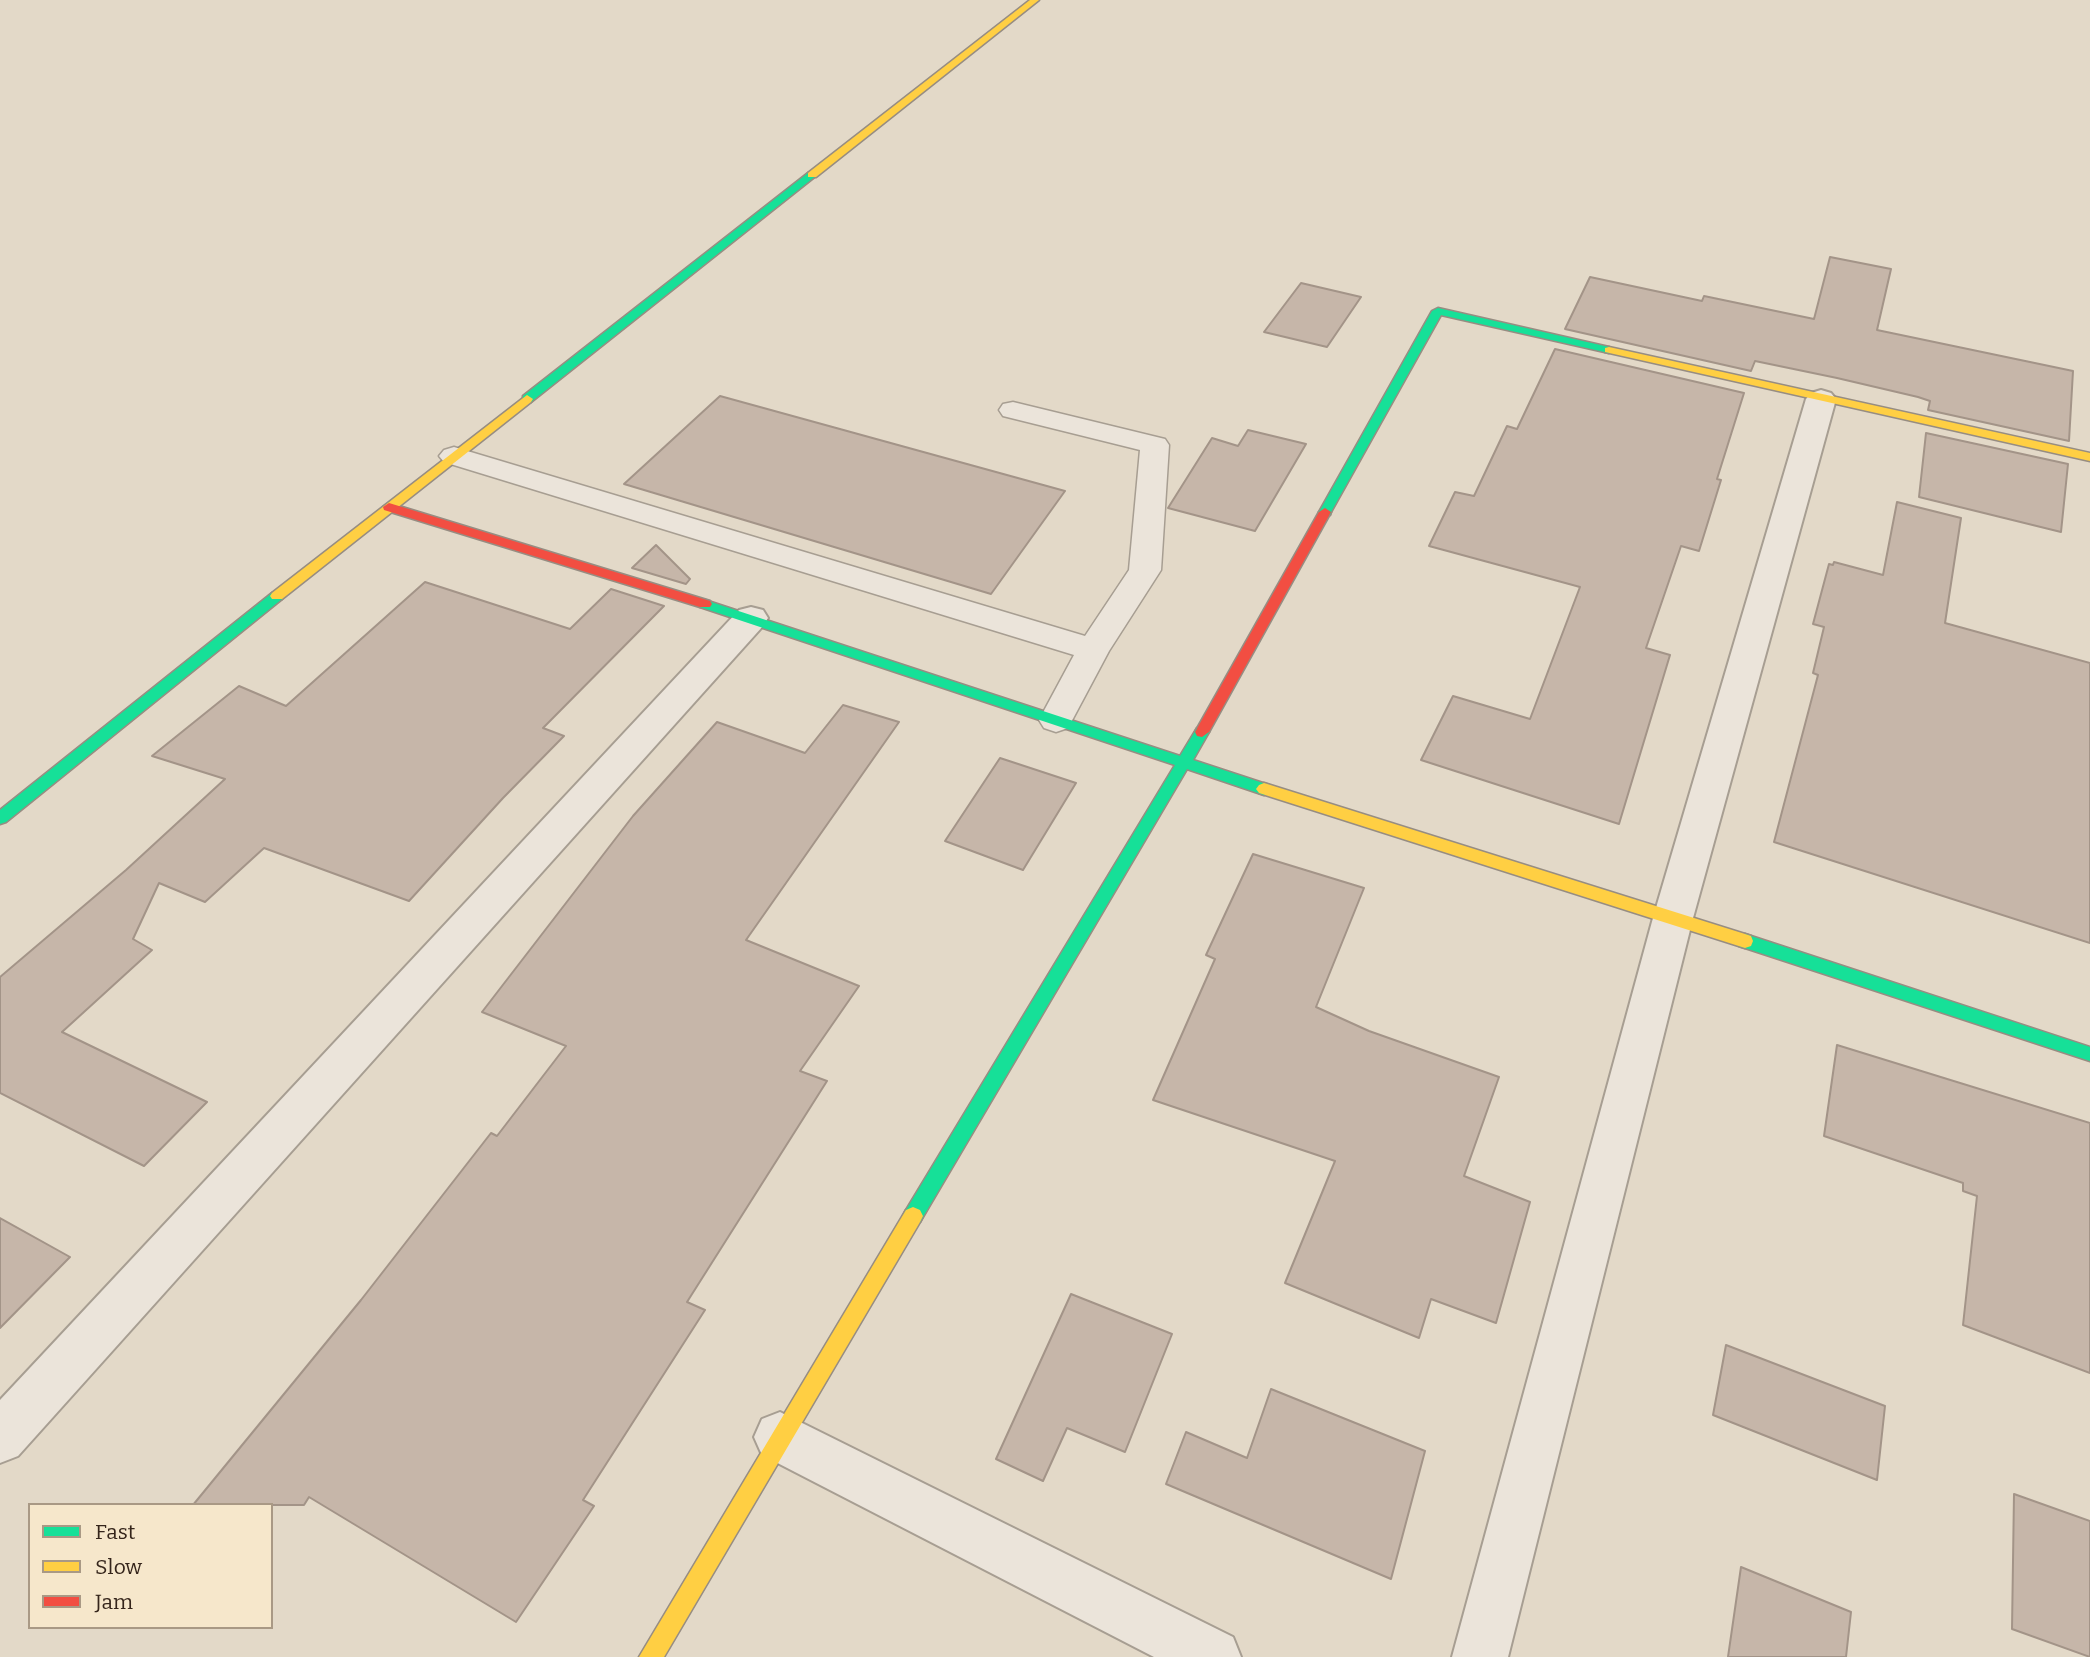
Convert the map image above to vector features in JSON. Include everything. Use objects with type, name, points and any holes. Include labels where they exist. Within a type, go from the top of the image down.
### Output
[{"type":"street","points":[[0,818],[454,456],[1035,0]]},
{"type":"street","points":[[651,1657],[1184,764],[1438,311],[1821,399],[2090,457]]},
{"type":"street","points":[[1480,1657],[1674,918],[1821,399]]},
{"type":"street","points":[[389,508],[751,618],[1184,764],[1674,918],[2090,1054]]},
{"type":"street","points":[[0,1438],[751,618]]},
{"type":"street","points":[[780,1437],[1213,1657]]},
{"type":"lane","points":[[1013,410],[1155,445],[1145,570],[1093,650],[1056,720]]},
{"type":"lane","points":[[454,456],[1093,650]]},
{"type":"building","points":[[1830,257],[1891,269],[1877,330],[2073,371],[2069,441],[1928,410],[1930,401],[1837,378],[1755,361],[1751,371],[1565,329],[1590,277],[1702,301],[1704,296],[1814,319]]},
{"type":"building","points":[[1301,283],[1361,297],[1327,347],[1264,332]]},
{"type":"building","points":[[1555,349],[1744,393],[1717,479],[1721,480],[1699,551],[1681,546],[1646,648],[1670,655],[1619,824],[1421,760],[1453,696],[1530,719],[1580,587],[1429,546],[1455,492],[1474,496],[1507,426],[1517,429]]},
{"type":"building","points":[[720,396],[1065,491],[991,594],[624,484]]},
{"type":"building","points":[[1248,430],[1306,444],[1255,531],[1168,508],[1212,438],[1238,446]]},
{"type":"building","points":[[1926,433],[2068,464],[2061,532],[1919,497]]},
{"type":"building","points":[[1897,502],[1961,518],[1945,623],[2090,663],[2090,943],[1774,842],[1818,675],[1813,673],[1824,627],[1813,624],[1829,564],[1833,565],[1834,562],[1883,575]]},
{"type":"building","points":[[656,545],[690,579],[686,584],[632,568]]},
{"type":"building","points":[[425,582],[570,629],[611,589],[664,606],[543,728],[564,736],[409,901],[264,848],[205,902],[159,883],[133,939],[152,950],[62,1032],[207,1102],[144,1166],[0,1093],[0,977],[126,870],[225,779],[152,756],[239,686],[286,706]]},
{"type":"building","points":[[843,705],[899,722],[746,940],[859,986],[800,1071],[827,1081],[687,1302],[705,1310],[583,1500],[594,1506],[516,1622],[309,1497],[304,1505],[195,1503],[361,1300],[491,1133],[497,1136],[566,1046],[482,1012],[633,816],[717,722],[805,753]]},
{"type":"building","points":[[1000,758],[1076,783],[1023,870],[945,841]]},
{"type":"building","points":[[1253,854],[1364,888],[1316,1007],[1369,1031],[1499,1077],[1464,1176],[1530,1202],[1496,1323],[1431,1299],[1419,1338],[1285,1283],[1335,1161],[1153,1100],[1215,959],[1206,955]]},
{"type":"building","points":[[1837,1045],[2090,1123],[2090,1373],[1963,1325],[1977,1196],[1963,1191],[1963,1183],[1824,1136]]},
{"type":"building","points":[[0,1218],[70,1257],[0,1328]]},
{"type":"building","points":[[1071,1294],[1172,1334],[1125,1452],[1067,1428],[1043,1481],[996,1459]]},
{"type":"building","points":[[1726,1345],[1885,1406],[1877,1480],[1713,1415]]},
{"type":"building","points":[[1271,1389],[1425,1451],[1391,1579],[1166,1484],[1186,1432],[1247,1458]]},
{"type":"building","points":[[2014,1494],[2090,1521],[2090,1657],[2012,1629]]},
{"type":"building","points":[[1741,1567],[1851,1612],[1846,1657],[1728,1657]]},
{"type":"traffic: fast","points":[[527,399],[812,175]]},
{"type":"traffic: fast","points":[[1325,512],[1438,311],[1609,350]]},
{"type":"traffic: fast","points":[[0,818],[277,596]]},
{"type":"traffic: fast","points":[[705,604],[1264,789]]},
{"type":"traffic: fast","points":[[913,1216],[1202,732]]},
{"type":"traffic: fast","points":[[1745,941],[2090,1054]]},
{"type":"traffic: slow","points":[[812,175],[1035,0]]},
{"type":"traffic: slow","points":[[1609,350],[2090,457]]},
{"type":"traffic: slow","points":[[277,596],[527,399]]},
{"type":"traffic: slow","points":[[1264,789],[1745,941]]},
{"type":"traffic: slow","points":[[651,1657],[913,1216]]},
{"type":"traffic: jam","points":[[389,507],[705,604]]},
{"type":"traffic: jam","points":[[1202,732],[1325,512]]}]
